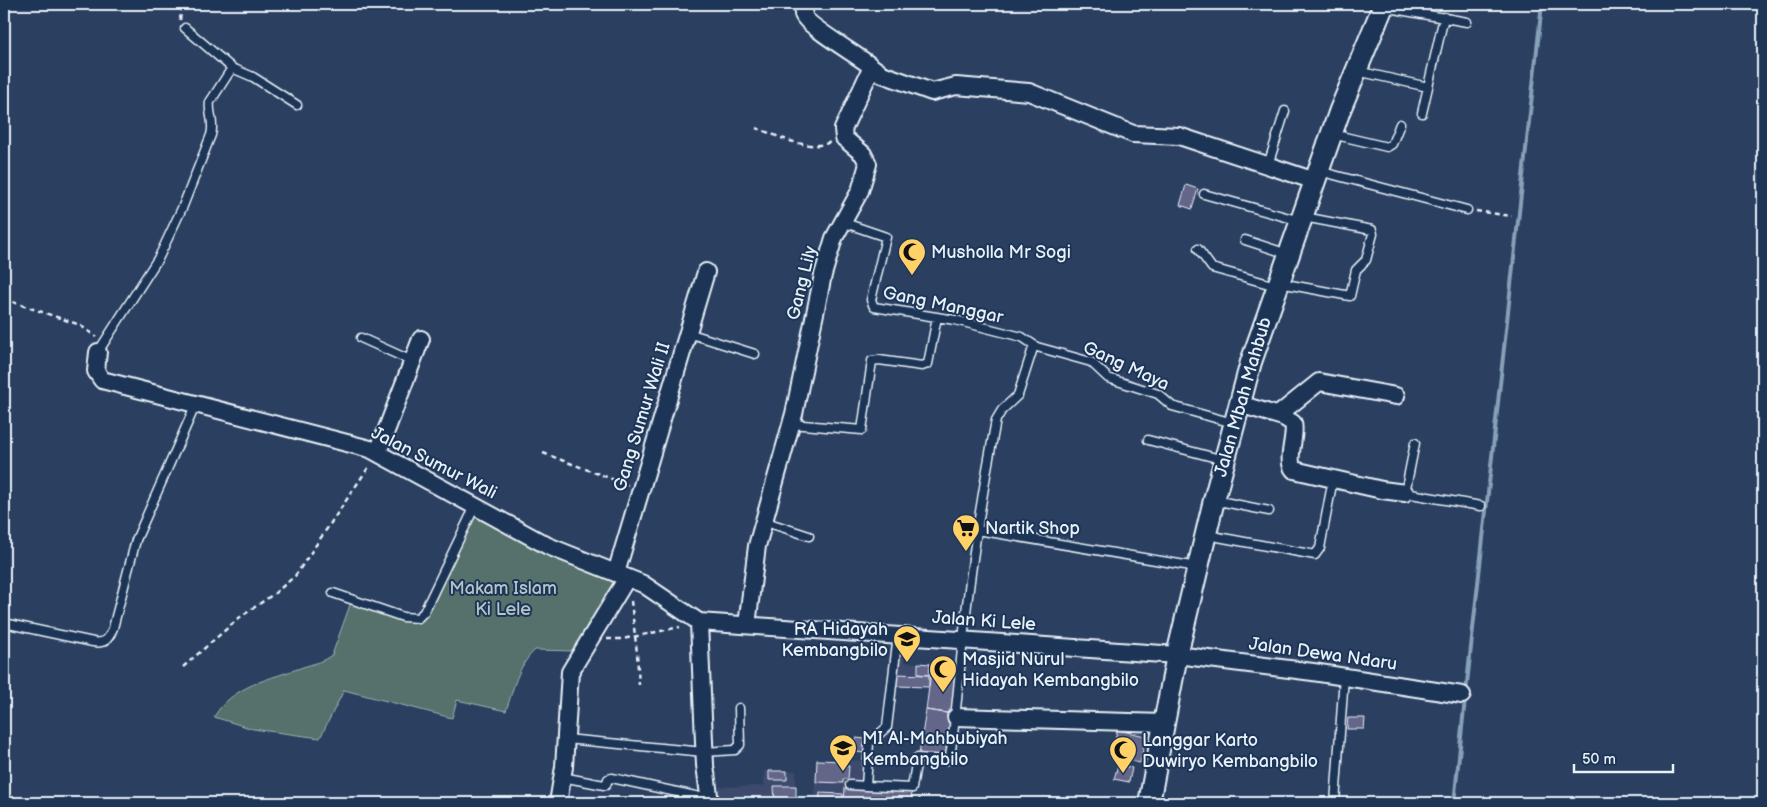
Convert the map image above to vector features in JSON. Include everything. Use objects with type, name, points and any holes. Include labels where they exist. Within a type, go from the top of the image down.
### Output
[{"type":"street","points":[[806,4],[803,14],[807,23],[853,52],[882,74],[928,91],[938,91],[956,86],[1029,92],[1134,134],[1175,135],[1268,165],[1317,176]]},
{"type":"street","name":"Jalan Mbah Mahbub","points":[[1148,803],[1177,655],[1205,534],[1239,404],[1262,326],[1277,284],[1332,134],[1383,5]]},
{"type":"street","points":[[844,138],[843,129],[846,120],[872,67]]},
{"type":"street","name":"Gang Lily","points":[[747,625],[756,552],[763,520],[791,424],[823,275],[842,222],[860,191],[868,164],[863,154],[844,138]]},
{"type":"street","name":"Gang Sumur Wali II","points":[[558,803],[566,738],[569,676],[622,576],[641,490],[706,272]]},
{"type":"street","points":[[378,452],[421,339]]},
{"type":"street","name":"Jalan Sumur Wali","points":[[98,352],[96,368],[102,380],[351,443],[378,452],[548,546],[649,588],[699,622]]},
{"type":"street","points":[[1278,415],[1319,382],[1396,396]]},
{"type":"street","points":[[1239,404],[1288,419],[1294,427],[1292,468],[1382,490],[1405,493]]},
{"type":"street","points":[[699,622],[704,752],[710,801]]},
{"type":"street","name":"Jalan Ki Lele","points":[[699,622],[1177,655]]},
{"type":"street","name":"Jalan Dewa Ndaru","points":[[1177,655],[1344,676],[1462,695]]},
{"type":"street","points":[[956,717],[1164,723]]},
{"type":"lane","points":[[1383,5],[1467,22]]},
{"type":"lane","points":[[1422,113],[1444,17]]},
{"type":"lane","points":[[185,28],[232,68],[253,77],[297,105]]},
{"type":"lane","points":[[98,352],[160,257],[183,206],[211,135],[214,123],[209,108],[210,102],[232,68]]},
{"type":"lane","points":[[1356,71],[1428,86]]},
{"type":"lane","points":[[1268,165],[1285,111]]},
{"type":"lane","points":[[1332,134],[1388,147],[1392,144],[1400,124]]},
{"type":"lane","points":[[1317,176],[1467,210]]},
{"type":"lane","points":[[1198,249],[1212,268],[1277,284],[1347,297],[1352,295],[1357,269],[1367,259],[1373,232],[1369,229],[1301,219],[1204,194]]},
{"type":"lane","name":"Gang Manggar","points":[[842,222],[886,237],[872,305],[1007,333],[1024,338],[1034,345]]},
{"type":"lane","points":[[1245,240],[1288,254]]},
{"type":"lane","points":[[791,424],[862,430],[872,361],[879,360],[922,366],[928,364],[937,317]]},
{"type":"lane","points":[[688,333],[755,354]]},
{"type":"lane","points":[[361,338],[412,361]]},
{"type":"lane","points":[[850,785],[914,787],[917,758],[949,759],[956,717],[963,640],[977,530],[996,420],[1002,410],[1018,396],[1034,345]]},
{"type":"lane","name":"Gang Maya","points":[[1034,345],[1090,362],[1108,378],[1158,394],[1172,406],[1234,423]]},
{"type":"lane","points":[[4,623],[99,643],[107,640],[113,628],[136,540],[196,404]]},
{"type":"lane","points":[[1148,440],[1224,461]]},
{"type":"lane","points":[[1415,443],[1405,493],[1481,506]]},
{"type":"lane","points":[[1205,534],[1315,554],[1320,548],[1333,479]]},
{"type":"lane","points":[[1214,500],[1268,511]]},
{"type":"lane","points":[[333,593],[403,617],[418,618],[424,612],[475,506]]},
{"type":"lane","points":[[763,520],[809,536]]},
{"type":"lane","points":[[977,530],[1198,567]]},
{"type":"lane","points":[[866,786],[869,743],[884,732],[887,725],[898,635]]},
{"type":"lane","points":[[1335,803],[1344,676]]},
{"type":"lane","points":[[566,738],[704,752],[738,748],[739,708]]},
{"type":"lane","points":[[562,777],[604,785],[606,785],[608,779],[612,778],[710,801]]},
{"type":"path","points":[[182,4],[180,17],[185,28]]},
{"type":"path","points":[[756,128],[806,145],[821,145],[844,138]]},
{"type":"path","points":[[1467,210],[1512,216]]},
{"type":"path","points":[[4,299],[87,329],[96,337],[98,352]]},
{"type":"path","points":[[182,667],[238,618],[295,576],[378,452]]},
{"type":"path","points":[[543,453],[641,490]]},
{"type":"path","points":[[622,576],[636,637],[638,685]]},
{"type":"path","points":[[590,637],[617,640],[699,622]]},
{"type":"shaded area","name":"RA Hidayah Kembangbilo","points":[[900,638],[905,639],[904,662],[930,664],[929,687],[893,686]]},
{"type":"shaded area","name":"MI Al-Mahbubiyah Kembangbilo","points":[[816,759],[870,761],[869,782],[913,784],[912,803],[814,803]]},
{"type":"shaded area","points":[[764,771],[796,771],[796,803],[715,803],[713,787],[764,786]]},
{"type":"green space","name":"Makam Islam Ki Lele","points":[[476,514],[619,580],[575,651],[535,650],[529,656],[520,670],[506,711],[457,700],[452,718],[344,690],[320,738],[253,729],[214,717],[231,697],[253,684],[318,662],[332,655],[351,602],[409,622],[417,622],[422,619]]},
{"type":"building","points":[[1186,185],[1198,189],[1192,209],[1180,205]]},
{"type":"building","points":[[918,663],[930,664],[929,675],[918,674]]},
{"type":"building","name":"Masjid Nurul Hidayah Kembangbilo","points":[[931,672],[960,677],[954,714],[926,710]]},
{"type":"building","points":[[895,674],[929,675],[929,687],[895,686]]},
{"type":"building","points":[[926,710],[954,714],[948,758],[919,754]]},
{"type":"building","points":[[1348,718],[1365,718],[1364,729],[1347,729]]},
{"type":"building","points":[[1117,730],[1146,736],[1140,763],[1112,757]]},
{"type":"building","points":[[856,738],[866,739],[865,753],[855,752]]},
{"type":"building","points":[[817,760],[844,761],[844,766],[849,766],[848,779],[843,779],[843,783],[816,782]]},
{"type":"building","name":"Langgar Karto Duwiryo Kembangbilo","points":[[1118,765],[1132,768],[1129,782],[1114,779]]},
{"type":"building","points":[[769,771],[787,771],[787,780],[769,780]]},
{"type":"building","points":[[774,786],[796,786],[796,803],[775,803]]},
{"type":"building","points":[[845,788],[912,791],[911,803],[844,803]]},
{"type":"building","points":[[820,793],[843,794],[842,803],[819,803]]},
{"type":"waterway","points":[[1466,692],[1542,4]]},
{"type":"waterway","points":[[1454,803],[1465,699]]},
{"type":"place","name":"Musholla Mr Sogi","points":[[912,276]]},
{"type":"place","name":"Nartik Shop","points":[[966,552]]},
{"type":"place","name":"RA Hidayah Kembangbilo","points":[[907,663]]},
{"type":"place","name":"Masjid Nurul Hidayah Kembangbilo","points":[[943,693]]},
{"type":"place","name":"MI Al-Mahbubiyah Kembangbilo","points":[[843,772]]},
{"type":"place","name":"Langgar Karto Duwiryo Kembangbilo","points":[[1123,774]]}]
